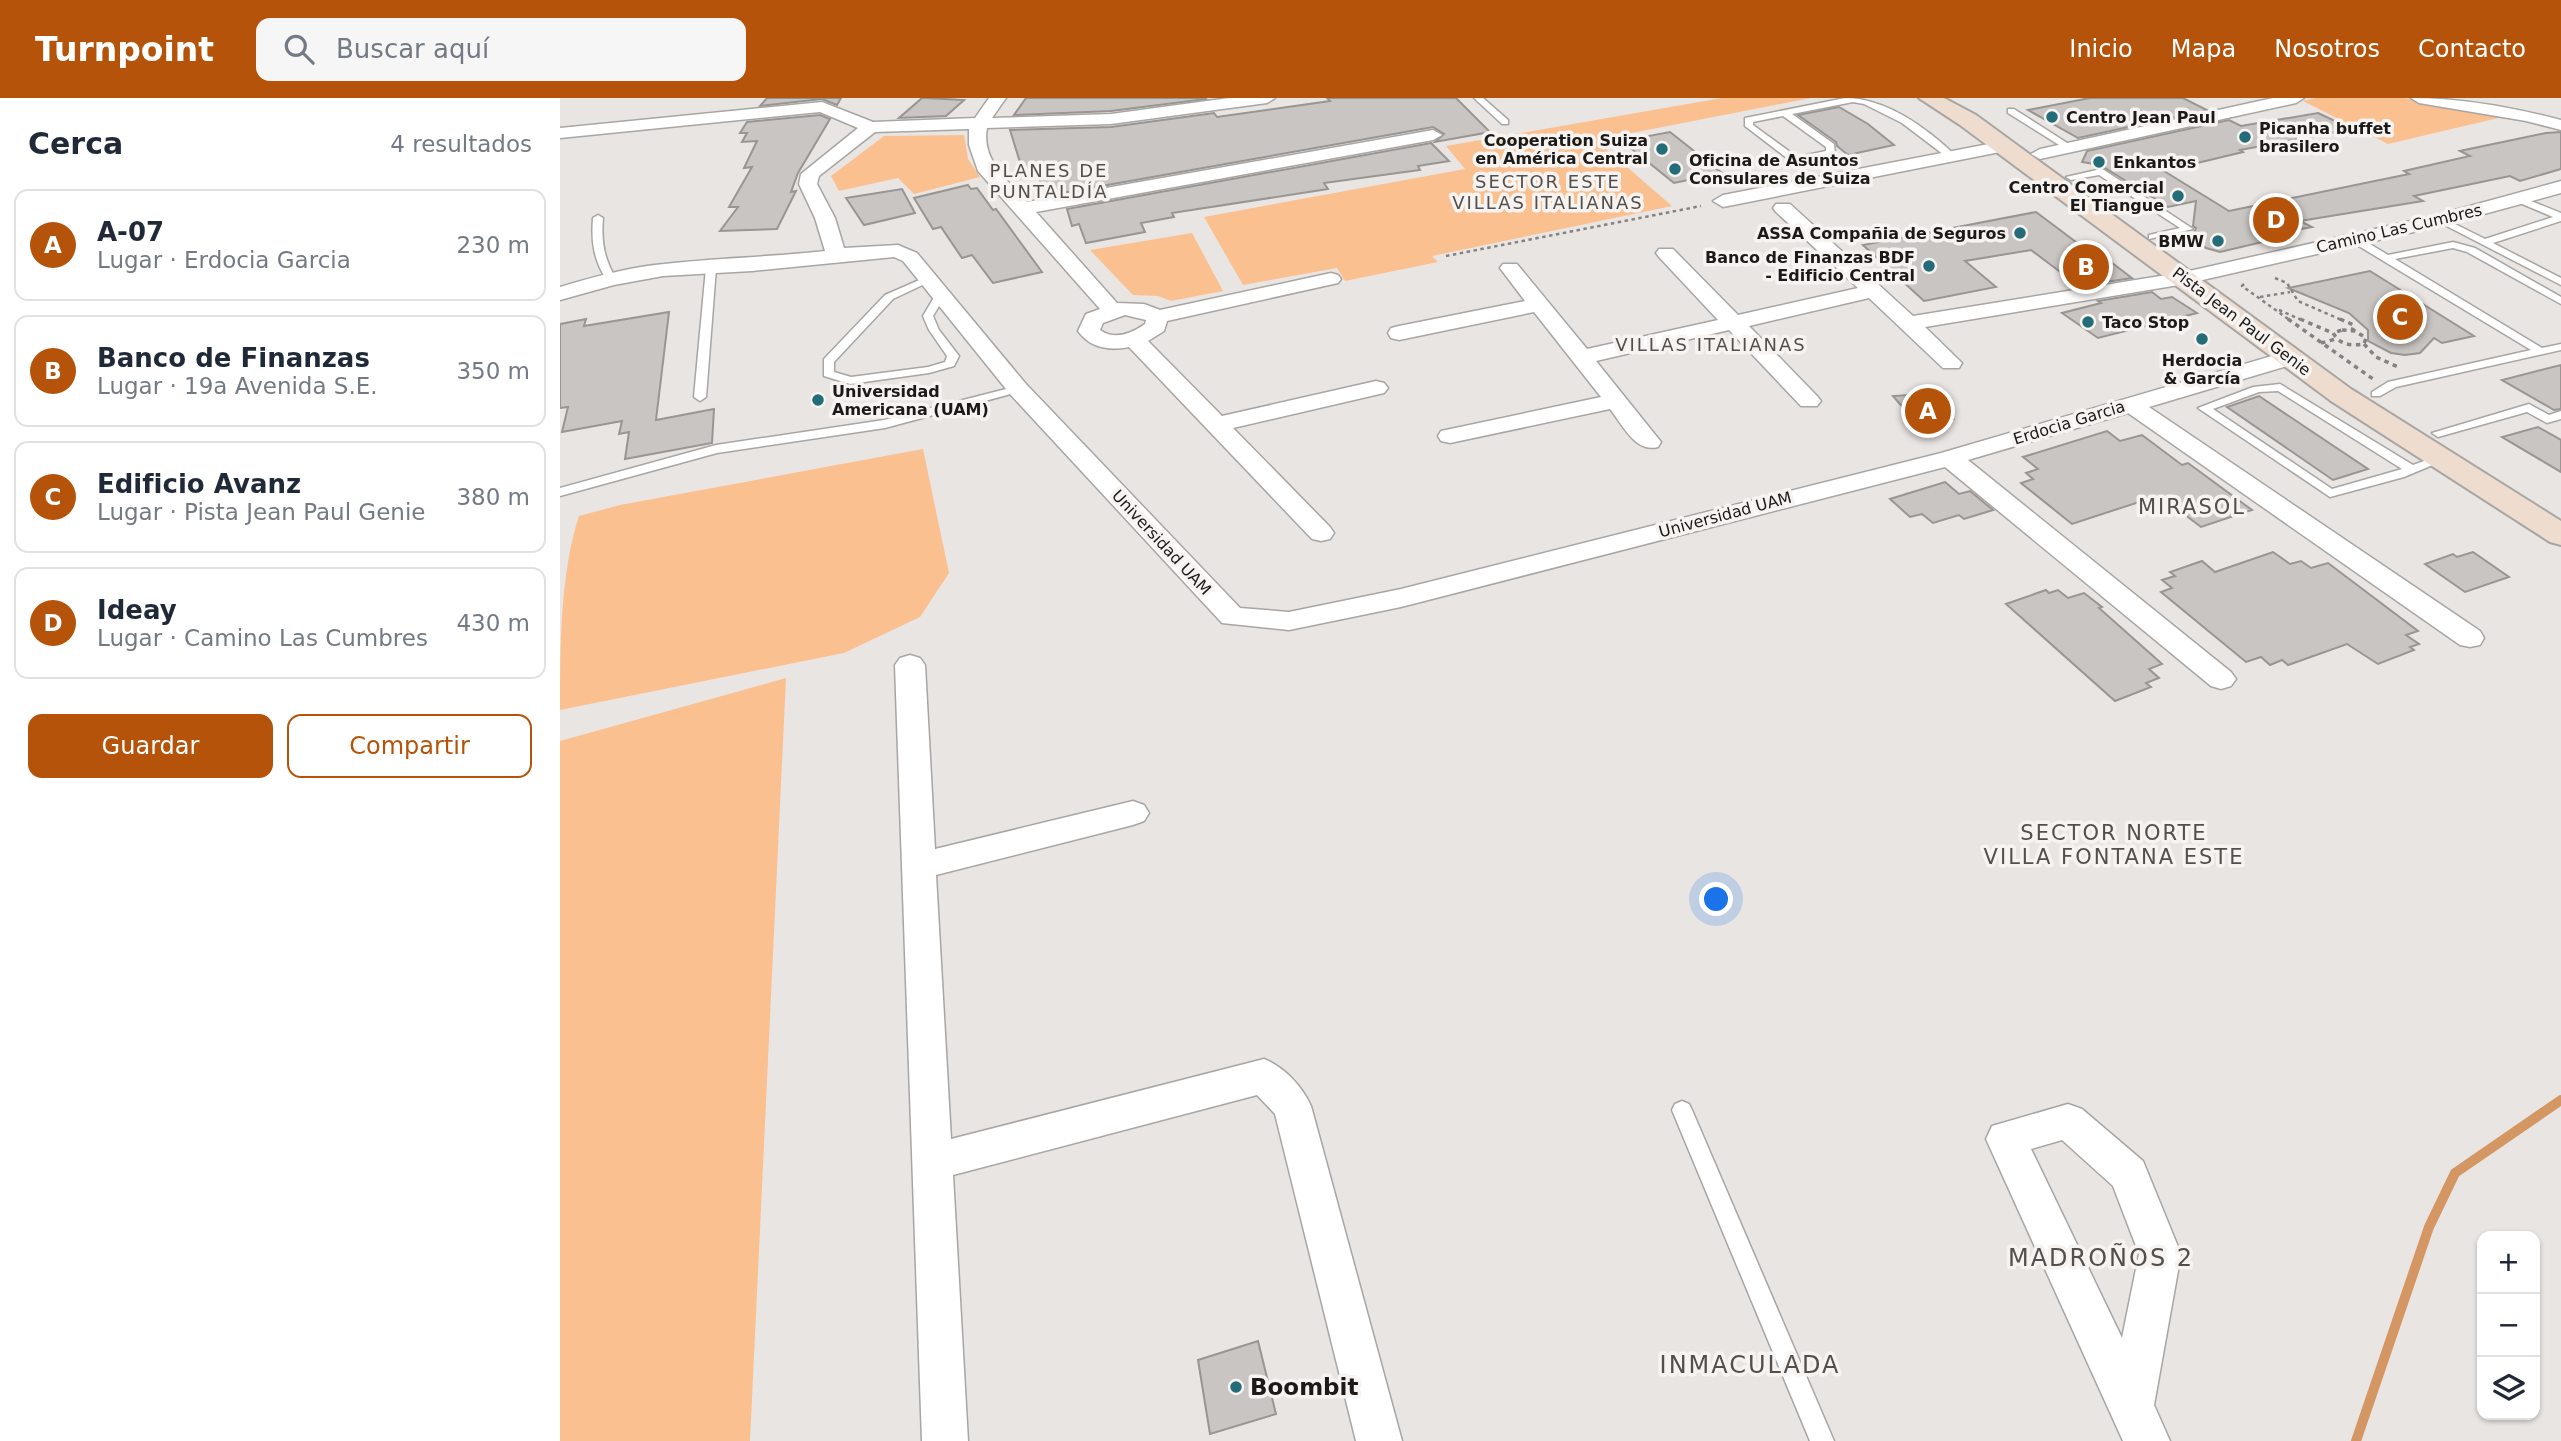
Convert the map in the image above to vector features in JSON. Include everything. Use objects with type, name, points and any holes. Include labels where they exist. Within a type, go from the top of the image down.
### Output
[{"type":"main road","name":"Pista Jean Paul Genie","points":[[1929,98],[2153,237],[2289,358],[2440,446],[2561,510]]},
{"type":"main road","points":[[1951,98],[2009,140],[2004,146]]},
{"type":"main road","name":"Pista Jean Paul Genie","points":[[1956,98],[2071,177],[2088,198]]},
{"type":"main road","points":[[2088,198],[2195,276]]},
{"type":"main road","name":"Pista Jean Paul Genie","points":[[2195,276],[2285,339],[2328,344],[2440,446],[2561,535]]},
{"type":"street","points":[[998,98],[978,124],[975,144],[985,167],[1112,310]]},
{"type":"street","points":[[560,133],[829,103],[871,127],[1111,119],[1225,101],[1267,98]]},
{"type":"street","points":[[2040,154],[2296,98]]},
{"type":"street","points":[[2419,98],[2527,116],[2561,125]]},
{"type":"street","points":[[836,255],[825,218],[808,184],[810,174],[871,127]]},
{"type":"street","points":[[1020,209],[1433,135]]},
{"type":"street","points":[[1723,201],[2004,146]]},
{"type":"street","name":"Camino Las Cumbres","points":[[1920,321],[2195,276],[2440,220],[2561,187]]},
{"type":"street","points":[[1783,208],[1873,291],[1920,321],[1951,363]]},
{"type":"street","name":"Universidad UAM","points":[[560,294],[611,279],[663,270],[898,251],[910,257],[1018,389],[1232,617],[1289,621],[1401,598],[1847,482]]},
{"type":"street","points":[[1667,253],[1809,401]]},
{"type":"street","points":[[1510,268],[1649,442]]},
{"type":"street","points":[[1157,317],[1331,279]]},
{"type":"street","points":[[1583,357],[1873,291]]},
{"type":"street","points":[[1399,333],[1541,304]]},
{"type":"street","points":[[1134,308],[1157,317],[1156,326],[1134,339],[1110,341],[1093,336],[1089,331],[1094,319],[1112,310],[1134,308]]},
{"type":"street","points":[[1134,339],[1321,533]]},
{"type":"street","name":"Erdocia Garcia","points":[[1847,482],[1950,458],[2289,358]]},
{"type":"street","points":[[1218,425],[1376,388]]},
{"type":"street","points":[[1450,436],[1616,401]]},
{"type":"street","points":[[2130,404],[2470,638]]},
{"type":"street","points":[[1950,458],[2221,679]]},
{"type":"street","points":[[910,665],[945,1441]]},
{"type":"street","points":[[919,866],[1133,813]]},
{"type":"street","points":[[933,1162],[1264,1076],[1292,1106],[1379,1441]]},
{"type":"street","points":[[2068,1121],[2129,1174],[2160,1254],[2139,1424],[2018,1163],[2006,1139],[2068,1121]]},
{"type":"lane","points":[[1478,98],[1505,122]]},
{"type":"lane","points":[[1784,112],[1832,146],[1830,153],[1795,160],[1749,126],[1748,120],[1784,112],[1853,99],[1865,101],[1881,107],[1951,156]]},
{"type":"lane","points":[[2011,111],[2070,148]]},
{"type":"lane","points":[[2071,177],[2101,172],[2188,229],[2153,237]]},
{"type":"lane","points":[[2518,199],[2561,218]]},
{"type":"lane","points":[[598,218],[595,242],[599,259],[611,279]]},
{"type":"lane","points":[[2484,243],[2561,218]]},
{"type":"lane","points":[[2440,220],[2561,282]]},
{"type":"lane","points":[[2356,240],[2540,351]]},
{"type":"lane","points":[[2387,258],[2454,246],[2471,250],[2561,301]]},
{"type":"lane","points":[[700,397],[711,268]]},
{"type":"lane","points":[[934,288],[928,316],[934,330],[953,356],[950,363],[929,370],[850,381],[828,374],[828,361],[889,297],[934,288]]},
{"type":"lane","points":[[2381,391],[2392,384],[2561,347]]},
{"type":"lane","points":[[2410,469],[2280,387],[2257,389],[2204,408],[2323,491],[2330,493],[2400,474],[2410,469],[2440,446],[2529,408],[2547,419],[2561,415]]},
{"type":"lane","points":[[560,492],[716,449],[885,424],[1018,389]]},
{"type":"lane","points":[[1682,1110],[1822,1441]]},
{"type":"path","points":[[1446,256],[1723,201]]},
{"type":"path","points":[[2267,276],[2287,283],[2290,292],[2308,306],[2354,325],[2352,331]]},
{"type":"path","points":[[2250,282],[2242,286],[2328,344],[2381,391]]},
{"type":"path","points":[[2259,298],[2290,292]]},
{"type":"path","points":[[2273,307],[2328,344],[2354,345],[2366,341],[2363,335],[2340,330],[2328,344]]},
{"type":"shaded area","points":[[1722,98],[1811,98],[1596,140],[1672,206],[1432,256],[1438,262],[1345,281],[1337,268],[1243,285],[1204,217],[1465,169],[1446,146]]},
{"type":"shaded area","points":[[2315,98],[2404,98],[2511,115],[2388,144],[2303,101]]},
{"type":"shaded area","points":[[964,135],[968,159],[980,177],[914,194],[898,178],[839,191],[831,176],[884,136]]},
{"type":"shaded area","points":[[1192,233],[1223,291],[1171,301],[1158,296],[1133,295],[1090,250]]},
{"type":"shaded area","points":[[923,449],[949,573],[920,617],[844,653],[560,710],[565,586],[579,516],[620,505]]},
{"type":"shaded area","points":[[786,678],[750,1441],[560,1441],[560,741]]},
{"type":"building","points":[[767,98],[841,98],[837,105],[822,99],[760,106]]},
{"type":"building","points":[[922,98],[964,100],[946,116],[899,118]]},
{"type":"building","points":[[1026,98],[1206,99],[1111,111],[1014,115]]},
{"type":"building","points":[[1327,98],[1456,98],[1490,132],[1435,142],[1444,134],[1433,127],[1062,193],[1061,190],[1042,189],[1037,169],[1023,172],[1010,130],[1111,127],[1214,113],[1217,117],[1330,101]]},
{"type":"building","points":[[2090,98],[2183,98],[2207,110],[2078,138],[2028,110]]},
{"type":"building","points":[[1839,107],[1868,124],[1894,145],[1848,155],[1836,142],[1798,115]]},
{"type":"building","points":[[2318,113],[2352,129],[2240,150],[2243,152],[2164,171],[2229,211],[2409,174],[2404,171],[2470,156],[2460,151],[2546,133],[2561,132],[2561,169],[2520,181],[2510,176],[2414,196],[2423,201],[2300,221],[2312,227],[2269,235],[2275,239],[2220,252],[2206,248],[2192,238],[2196,228],[2193,226],[2196,201],[2168,207],[2100,165],[2082,162],[2087,151],[2229,120],[2241,126]]},
{"type":"building","points":[[820,115],[830,119],[798,173],[791,192],[796,191],[777,229],[720,231],[738,207],[729,207],[752,167],[744,168],[757,141],[742,142],[747,133],[740,133],[747,122]]},
{"type":"building","name":"Cooperation Suiza en América Central","points":[[1670,132],[1722,173],[1674,183],[1622,141]]},
{"type":"building","points":[[1431,143],[1449,161],[1418,166],[1420,170],[1324,183],[1328,189],[1172,213],[1174,217],[1141,223],[1145,232],[1086,243],[1079,224],[1072,226],[1067,209]]},
{"type":"building","points":[[968,185],[971,189],[977,188],[993,210],[996,209],[1042,272],[993,283],[972,255],[962,258],[941,227],[933,229],[914,198]]},
{"type":"building","points":[[902,189],[915,213],[864,225],[846,198]]},
{"type":"building","points":[[2036,212],[2092,254],[2099,253],[2132,278],[2079,286],[2031,250],[1965,261],[1996,287],[1924,301],[1863,245]]},
{"type":"building","points":[[2370,271],[2474,336],[2442,343],[2434,338],[2420,353],[2391,353],[2368,341],[2368,330],[2349,313],[2288,288]]},
{"type":"building","points":[[2152,292],[2161,299],[2172,297],[2197,313],[2098,338],[2062,313],[2101,303],[2098,301]]},
{"type":"building","points":[[669,312],[656,420],[714,409],[712,443],[625,459],[629,432],[619,434],[622,421],[562,432],[568,407],[560,408],[560,324],[586,319],[584,326]]},
{"type":"building","points":[[2561,365],[2561,409],[2554,410],[2502,380]]},
{"type":"building","points":[[1925,394],[1953,419],[1924,423],[1918,417],[1912,418],[1893,396]]},
{"type":"building","points":[[2259,396],[2368,469],[2333,480],[2227,407]]},
{"type":"building","points":[[2538,427],[2561,440],[2561,472],[2502,437]]},
{"type":"building","points":[[2107,431],[2120,441],[2142,435],[2182,465],[2188,463],[2252,510],[2201,527],[2164,499],[2146,504],[2142,501],[2072,524],[2021,483],[2033,479],[2026,473],[2038,469],[2023,457]]},
{"type":"building","points":[[1945,482],[1959,494],[1970,491],[1993,510],[1964,519],[1959,515],[1933,523],[1922,514],[1910,517],[1890,499]]},
{"type":"building","points":[[2273,552],[2290,564],[2301,561],[2311,568],[2328,563],[2418,631],[2406,635],[2419,644],[2410,647],[2414,650],[2378,664],[2347,644],[2288,665],[2282,660],[2270,665],[2261,657],[2246,662],[2161,592],[2172,588],[2162,580],[2175,576],[2170,572],[2202,561],[2215,572]]},
{"type":"building","points":[[2473,552],[2509,577],[2465,592],[2425,564],[2453,554],[2457,557]]},
{"type":"building","points":[[2046,590],[2049,593],[2058,590],[2068,598],[2084,593],[2102,607],[2099,608],[2162,664],[2149,669],[2159,678],[2146,683],[2151,687],[2115,701],[2006,604]]},
{"type":"building","name":"Boombit","points":[[1258,1341],[1276,1414],[1210,1434],[1198,1360]]},
{"type":"waterway","points":[[2356,1441],[2429,1227],[2455,1173],[2561,1100]]},
{"type":"place","name":"Centro Jean Paul","points":[[2052,117]]},
{"type":"place","name":"Picanha buffet brasilero","points":[[2245,137]]},
{"type":"place","name":"Cooperation Suiza en América Central","points":[[1662,149]]},
{"type":"place","name":"Enkantos","points":[[2099,162]]},
{"type":"place","name":"Oficina de Asuntos Consulares de Suiza","points":[[1675,169]]},
{"type":"place","name":"Centro Comercial El Tiangue","points":[[2178,196]]},
{"type":"place","name":"Ideay","points":[[2276,220]]},
{"type":"place","name":"ASSA Compañia de Seguros","points":[[2020,233]]},
{"type":"place","name":"BMW","points":[[2218,241]]},
{"type":"place","name":"Banco de Finanzas BDF - Edificio Central","points":[[1929,266]]},
{"type":"place","name":"Banco de Finanzas","points":[[2086,267]]},
{"type":"place","name":"Edificio Avanz","points":[[2400,317]]},
{"type":"place","name":"Taco Stop","points":[[2088,322]]},
{"type":"place","name":"Herdocia & García","points":[[2202,339]]},
{"type":"place","name":"Universidad Americana (UAM)","points":[[818,400]]},
{"type":"place","name":"A-07","points":[[1928,411]]},
{"type":"place","name":"Boombit","points":[[1236,1387]]},
{"type":"district","name":"PLANES DE PUNTALDÍA","points":[[1049,181]]},
{"type":"district","name":"SECTOR ESTE VILLAS ITALIANAS","points":[[1548,192]]},
{"type":"district","name":"VILLAS ITALIANAS","points":[[1711,345]]},
{"type":"district","name":"MIRASOL","points":[[2192,507]]},
{"type":"district","name":"SECTOR NORTE VILLA FONTANA ESTE","points":[[2114,845]]},
{"type":"district","name":"MADROÑOS 2","points":[[2101,1258]]},
{"type":"district","name":"INMACULADA","points":[[1750,1365]]}]
